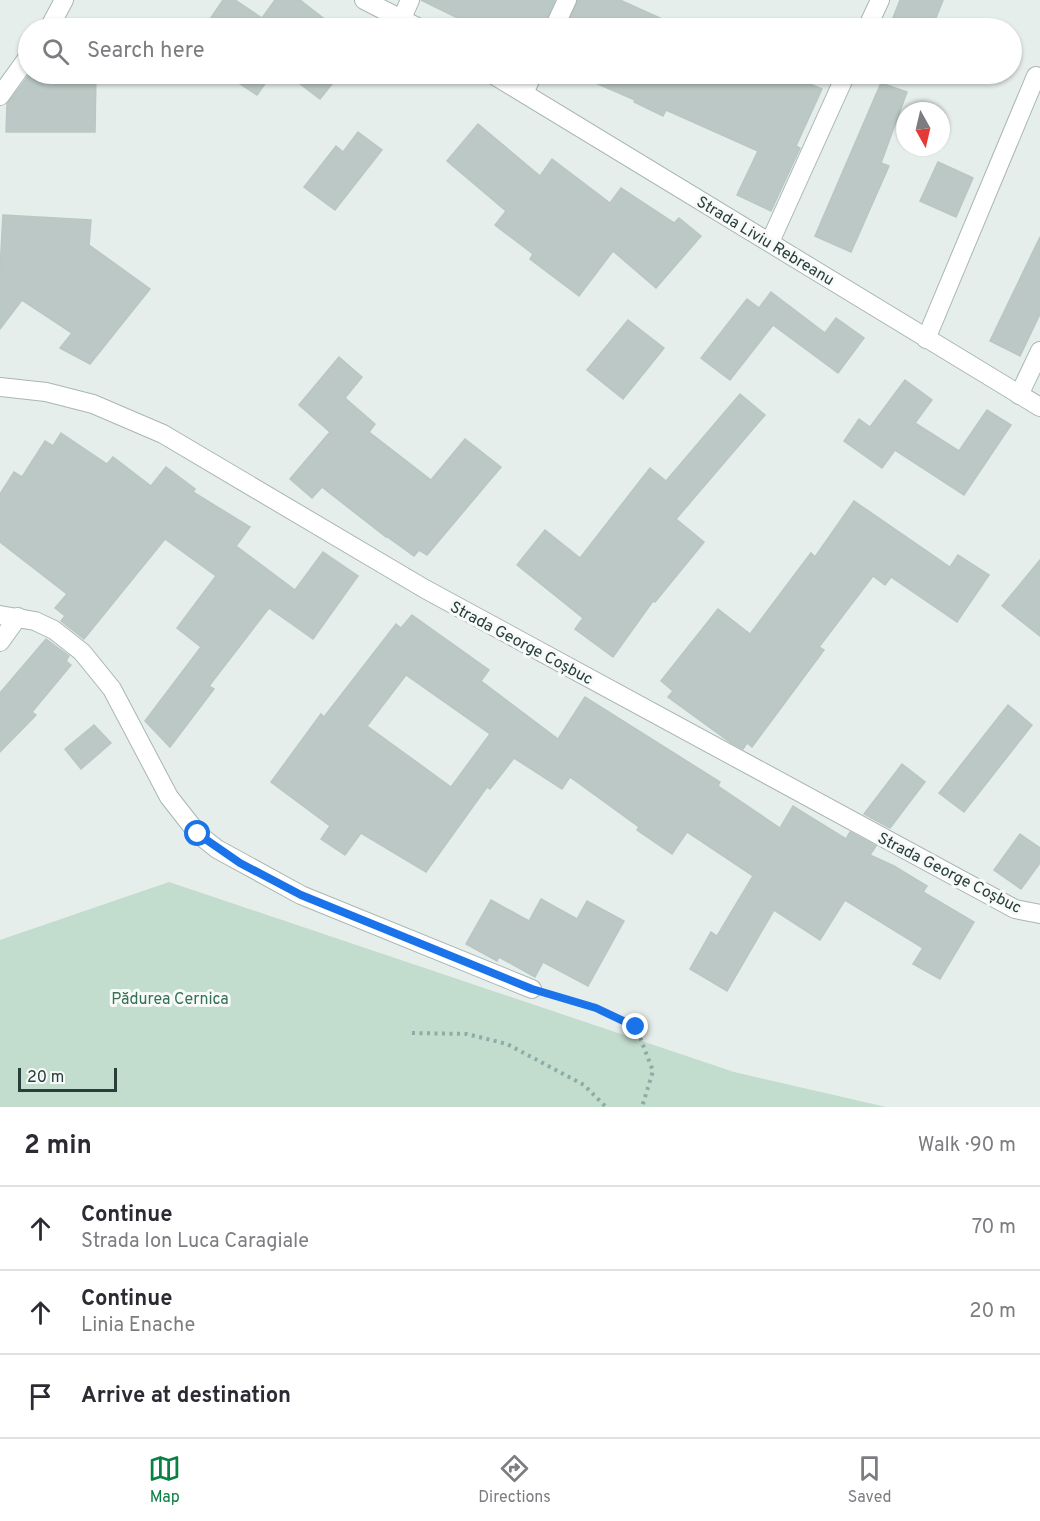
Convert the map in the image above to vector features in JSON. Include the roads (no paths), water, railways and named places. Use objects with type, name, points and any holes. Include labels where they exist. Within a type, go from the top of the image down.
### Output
[{"type":"street","points":[[54,18],[64,0]]},
{"type":"street","points":[[364,0],[402,18],[410,0]]},
{"type":"street","points":[[559,18],[567,0]]},
{"type":"street","points":[[872,18],[880,0]]},
{"type":"street","points":[[0,96],[18,71]]},
{"type":"street","points":[[926,339],[1036,76]]},
{"type":"street","name":"Strada Liviu Rebreanu","points":[[509,84],[1040,407]]},
{"type":"street","points":[[524,93],[528,84]]},
{"type":"street","points":[[770,242],[841,84]]},
{"type":"street","points":[[1019,395],[1040,351]]},
{"type":"street","name":"Strada George Coșbuc","points":[[0,387],[46,392],[93,404],[163,434],[424,589],[1015,909],[1040,914]]},
{"type":"street","points":[[0,642],[9,616],[35,621],[54,630],[82,652],[112,689],[169,796],[198,834],[217,849],[301,895],[532,989]]},
{"type":"park label","name":"Pădurea Cernica","points":[[170,998]]}]
